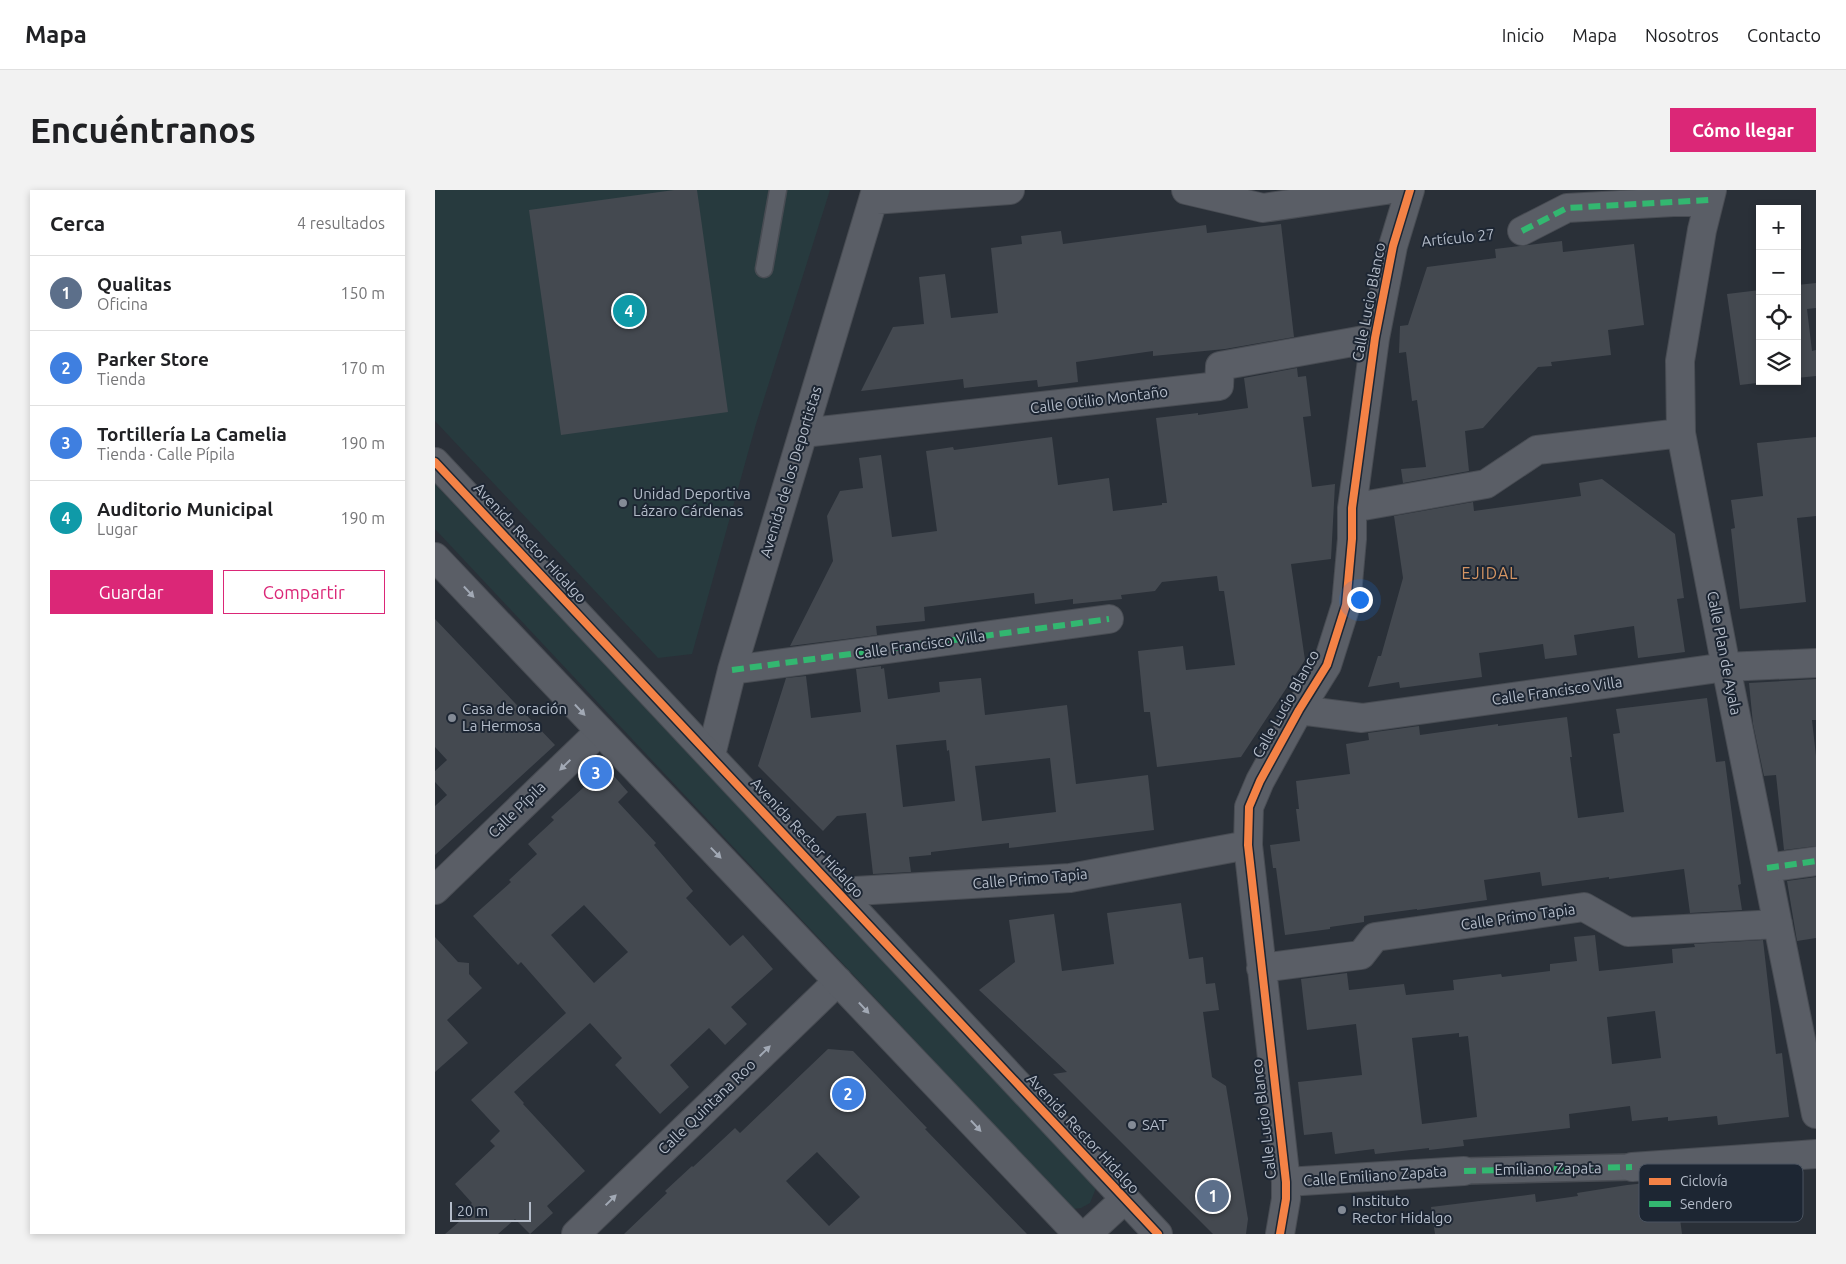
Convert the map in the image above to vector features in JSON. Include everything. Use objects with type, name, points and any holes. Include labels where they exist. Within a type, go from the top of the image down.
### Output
[{"type":"street","points":[[875,195],[1011,190]]},
{"type":"street","points":[[1186,190],[1263,208],[1385,190]]},
{"type":"street","name":"Calle Lucio Blanco","points":[[1280,1234],[1286,1199],[1286,1182],[1248,844],[1249,807],[1260,781],[1299,710],[1327,665],[1346,605],[1352,539],[1352,508],[1375,338],[1393,246],[1410,190]]},
{"type":"street","name":"Avenida de los Deportistas","points":[[711,755],[732,670],[875,195]]},
{"type":"street","points":[[1522,231],[1567,208],[1710,195]]},
{"type":"street","name":"Calle Plan de Ayala","points":[[1710,195],[1680,361],[1681,433],[1816,1114]]},
{"type":"street","name":"Calle Otilio Montaño","points":[[803,433],[1219,386],[1220,366],[1375,338]]},
{"type":"street","points":[[1352,508],[1486,484],[1537,450],[1681,433]]},
{"type":"street","name":"Avenida Rector Hidalgo","points":[[435,462],[1156,1233]]},
{"type":"street","points":[[435,556],[1078,1234]]},
{"type":"street","name":"Calle Francisco Villa","points":[[732,670],[1109,619]]},
{"type":"street","name":"Calle Francisco Villa","points":[[1299,710],[1362,718],[1726,667],[1816,663]]},
{"type":"street","name":"Calle Pípila","points":[[435,890],[600,731]]},
{"type":"street","name":"Calle Primo Tapia","points":[[839,892],[1070,878],[1248,844]]},
{"type":"street","points":[[1767,868],[1816,861]]},
{"type":"street","name":"Calle Primo Tapia","points":[[1261,968],[1361,955],[1375,937],[1584,907],[1629,932],[1778,924]]},
{"type":"street","name":"Calle Quintana Roo","points":[[575,1234],[838,981]]},
{"type":"street","points":[[1674,1164],[1816,1154]]},
{"type":"street","points":[[1632,1167],[1639,1167]]},
{"type":"street","name":"Emiliano Zapata","points":[[1463,1171],[1632,1167]]},
{"type":"street","name":"Calle Emiliano Zapata","points":[[1286,1182],[1463,1171]]},
{"type":"street","points":[[1087,1234],[1125,1199]]},
{"type":"lane","points":[[764,269],[778,190]]},
{"type":"green space","name":"Unidad Deportiva Lázaro Cárdenas","points":[[435,190],[830,190],[756,424],[692,654],[658,658],[435,421]]},
{"type":"green space","points":[[435,484],[1096,1188],[1090,1203],[1081,1208],[1073,1209],[435,529]]},
{"type":"building","points":[[674,190],[697,190],[728,412],[561,435],[529,210]]},
{"type":"building","points":[[1281,224],[1294,337],[1225,349],[1153,356],[1153,351],[1076,362],[1078,382],[1038,387],[1037,380],[964,388],[963,379],[861,391],[893,327],[924,324],[919,277],[945,274],[951,318],[998,313],[991,248],[1022,244],[1021,236],[1061,231],[1063,244],[1206,225],[1207,233]]},
{"type":"building","points":[[1562,241],[1563,252],[1634,244],[1644,325],[1608,330],[1611,355],[1551,362],[1552,366],[1538,367],[1483,428],[1465,431],[1469,471],[1403,483],[1401,469],[1426,467],[1417,400],[1412,401],[1406,352],[1399,353],[1400,326],[1408,325],[1427,267],[1496,258],[1495,249]]},
{"type":"building","points":[[1816,283],[1816,308],[1807,309],[1812,351],[1816,350],[1816,376],[1801,378],[1801,295],[1801,285]]},
{"type":"building","points":[[1756,290],[1756,383],[1740,385],[1727,294]]},
{"type":"building","points":[[1297,368],[1298,377],[1306,376],[1311,416],[1303,417],[1312,487],[1335,484],[1331,559],[1291,564],[1305,660],[1241,757],[1157,767],[1150,712],[1144,712],[1138,651],[1183,646],[1186,670],[1235,665],[1224,591],[1219,591],[1217,576],[1162,582],[1155,591],[1121,595],[1122,599],[1073,604],[1073,599],[1035,604],[1034,593],[924,607],[925,621],[876,626],[877,635],[790,646],[833,561],[827,516],[840,491],[863,488],[859,458],[881,455],[892,537],[937,531],[926,451],[953,447],[954,450],[1052,437],[1058,485],[1109,478],[1113,511],[1162,505],[1162,503],[1167,503],[1156,418],[1198,413],[1198,415],[1248,408],[1244,378]]},
{"type":"building","points":[[1816,437],[1816,516],[1797,518],[1806,602],[1740,609],[1731,529],[1735,528],[1731,500],[1763,496],[1757,443]]},
{"type":"building","points":[[1602,479],[1675,534],[1684,598],[1677,599],[1685,652],[1638,658],[1634,626],[1574,635],[1577,655],[1545,659],[1543,644],[1479,653],[1482,677],[1400,688],[1399,682],[1368,687],[1378,656],[1381,656],[1403,578],[1394,516],[1473,502],[1474,511],[1581,496],[1579,483]]},
{"type":"building","points":[[435,619],[555,745],[435,855],[435,806],[447,795],[435,782],[435,771],[447,760],[435,747]]},
{"type":"building","points":[[881,666],[881,669],[884,668],[888,699],[940,692],[939,682],[981,678],[985,715],[1067,705],[1076,784],[1148,775],[1154,830],[1009,848],[1009,843],[931,852],[931,855],[909,857],[911,872],[873,874],[866,813],[837,816],[823,831],[758,766],[786,678],[806,676],[811,718],[861,712],[856,669]],"holes":[[[946,740],[947,751],[949,750],[955,801],[903,807],[896,745]],[[1050,758],[1056,812],[982,821],[975,766]]]},
{"type":"building","points":[[1816,679],[1816,720],[1812,720],[1816,756],[1816,846],[1784,850],[1776,775],[1764,776],[1753,724],[1749,683]]},
{"type":"building","points":[[1707,698],[1716,762],[1725,761],[1741,884],[1738,885],[1742,910],[1690,913],[1684,869],[1542,886],[1540,872],[1484,880],[1487,900],[1364,916],[1364,922],[1285,935],[1276,868],[1273,868],[1270,845],[1300,841],[1296,809],[1299,809],[1296,781],[1350,774],[1346,744],[1369,740],[1368,733],[1419,726],[1420,735],[1567,717],[1578,818],[1624,812],[1613,734],[1620,733],[1616,709]]},
{"type":"building","points":[[606,767],[628,792],[618,802],[656,843],[654,845],[693,891],[686,898],[730,946],[743,935],[773,969],[731,1007],[747,1024],[725,1045],[709,1028],[670,1065],[689,1087],[660,1114],[615,1065],[622,1058],[590,1023],[514,1092],[585,1171],[547,1206],[553,1213],[530,1234],[515,1219],[498,1234],[445,1234],[460,1221],[457,1217],[472,1203],[455,1184],[495,1146],[490,1141],[500,1131],[471,1100],[566,1013],[521,962],[518,965],[473,916],[511,882],[509,880],[537,854],[528,844],[554,820],[551,817]],"holes":[[[584,905],[628,952],[594,983],[551,935]]]},
{"type":"building","points":[[1816,877],[1816,938],[1797,941],[1787,881]]},
{"type":"building","points":[[1181,903],[1189,959],[1203,957],[1206,984],[1215,983],[1219,1010],[1203,1012],[1212,1077],[1226,1086],[1248,1219],[1246,1234],[1213,1234],[1053,1074],[1067,1072],[979,990],[1015,962],[1009,920],[1054,914],[1062,971],[1114,964],[1107,913]]},
{"type":"building","points":[[1595,935],[1599,971],[1673,963],[1672,949],[1695,947],[1694,944],[1763,940],[1776,1054],[1782,1053],[1789,1117],[1718,1125],[1717,1116],[1668,1121],[1668,1117],[1632,1121],[1630,1106],[1569,1114],[1570,1128],[1463,1140],[1464,1146],[1375,1154],[1374,1149],[1335,1154],[1332,1132],[1304,1135],[1298,1082],[1362,1075],[1356,1024],[1307,1030],[1301,979],[1347,973],[1349,990],[1404,984],[1406,995],[1454,990],[1453,980],[1501,974],[1502,977],[1550,971],[1550,964],[1577,961],[1574,937]],"holes":[[[1655,1011],[1661,1058],[1612,1064],[1607,1017]],[[1459,1033],[1459,1037],[1468,1036],[1477,1117],[1422,1124],[1412,1038]]]},
{"type":"building","points":[[435,937],[458,962],[469,963],[469,974],[482,988],[447,1020],[468,1043],[435,1072]]},
{"type":"building","points":[[828,1049],[853,1051],[927,1128],[925,1129],[1027,1234],[624,1234],[667,1193],[665,1191],[735,1128],[740,1133]],"holes":[[[817,1152],[860,1197],[829,1226],[786,1181]]]},
{"type":"building","points":[[1639,1184],[1639,1222],[1680,1222],[1682,1234],[1435,1234],[1431,1207],[1535,1194],[1536,1202],[1578,1196],[1577,1193]]},
{"type":"marked path","points":[[1522,231],[1567,208],[1709,200]]},
{"type":"marked path","points":[[732,670],[1109,619]]},
{"type":"marked path","points":[[1767,868],[1816,861]]},
{"type":"marked path","points":[[1464,1171],[1632,1167]]},
{"type":"cycle path","points":[[1280,1234],[1286,1199],[1286,1182],[1248,845],[1249,807],[1260,781],[1299,710],[1327,665],[1346,605],[1352,539],[1352,508],[1375,338],[1393,246],[1410,190]]},
{"type":"cycle path","points":[[435,462],[1158,1234]]},
{"type":"place","name":"Auditorio Municipal","points":[[629,311]]},
{"type":"place","name":"Unidad Deportiva Lázaro Cárdenas","points":[[623,503]]},
{"type":"place","name":"Casa de oración La Hermosa","points":[[452,718]]},
{"type":"place","name":"Tortillería La Camelia","points":[[596,773]]},
{"type":"place","name":"Parker Store","points":[[848,1094]]},
{"type":"place","name":"SAT","points":[[1132,1125]]},
{"type":"place","name":"Qualitas","points":[[1213,1196]]},
{"type":"place","name":"Instituto Rector Hidalgo","points":[[1342,1210]]},
{"type":"district","name":"EJIDAL","points":[[1490,573]]}]
